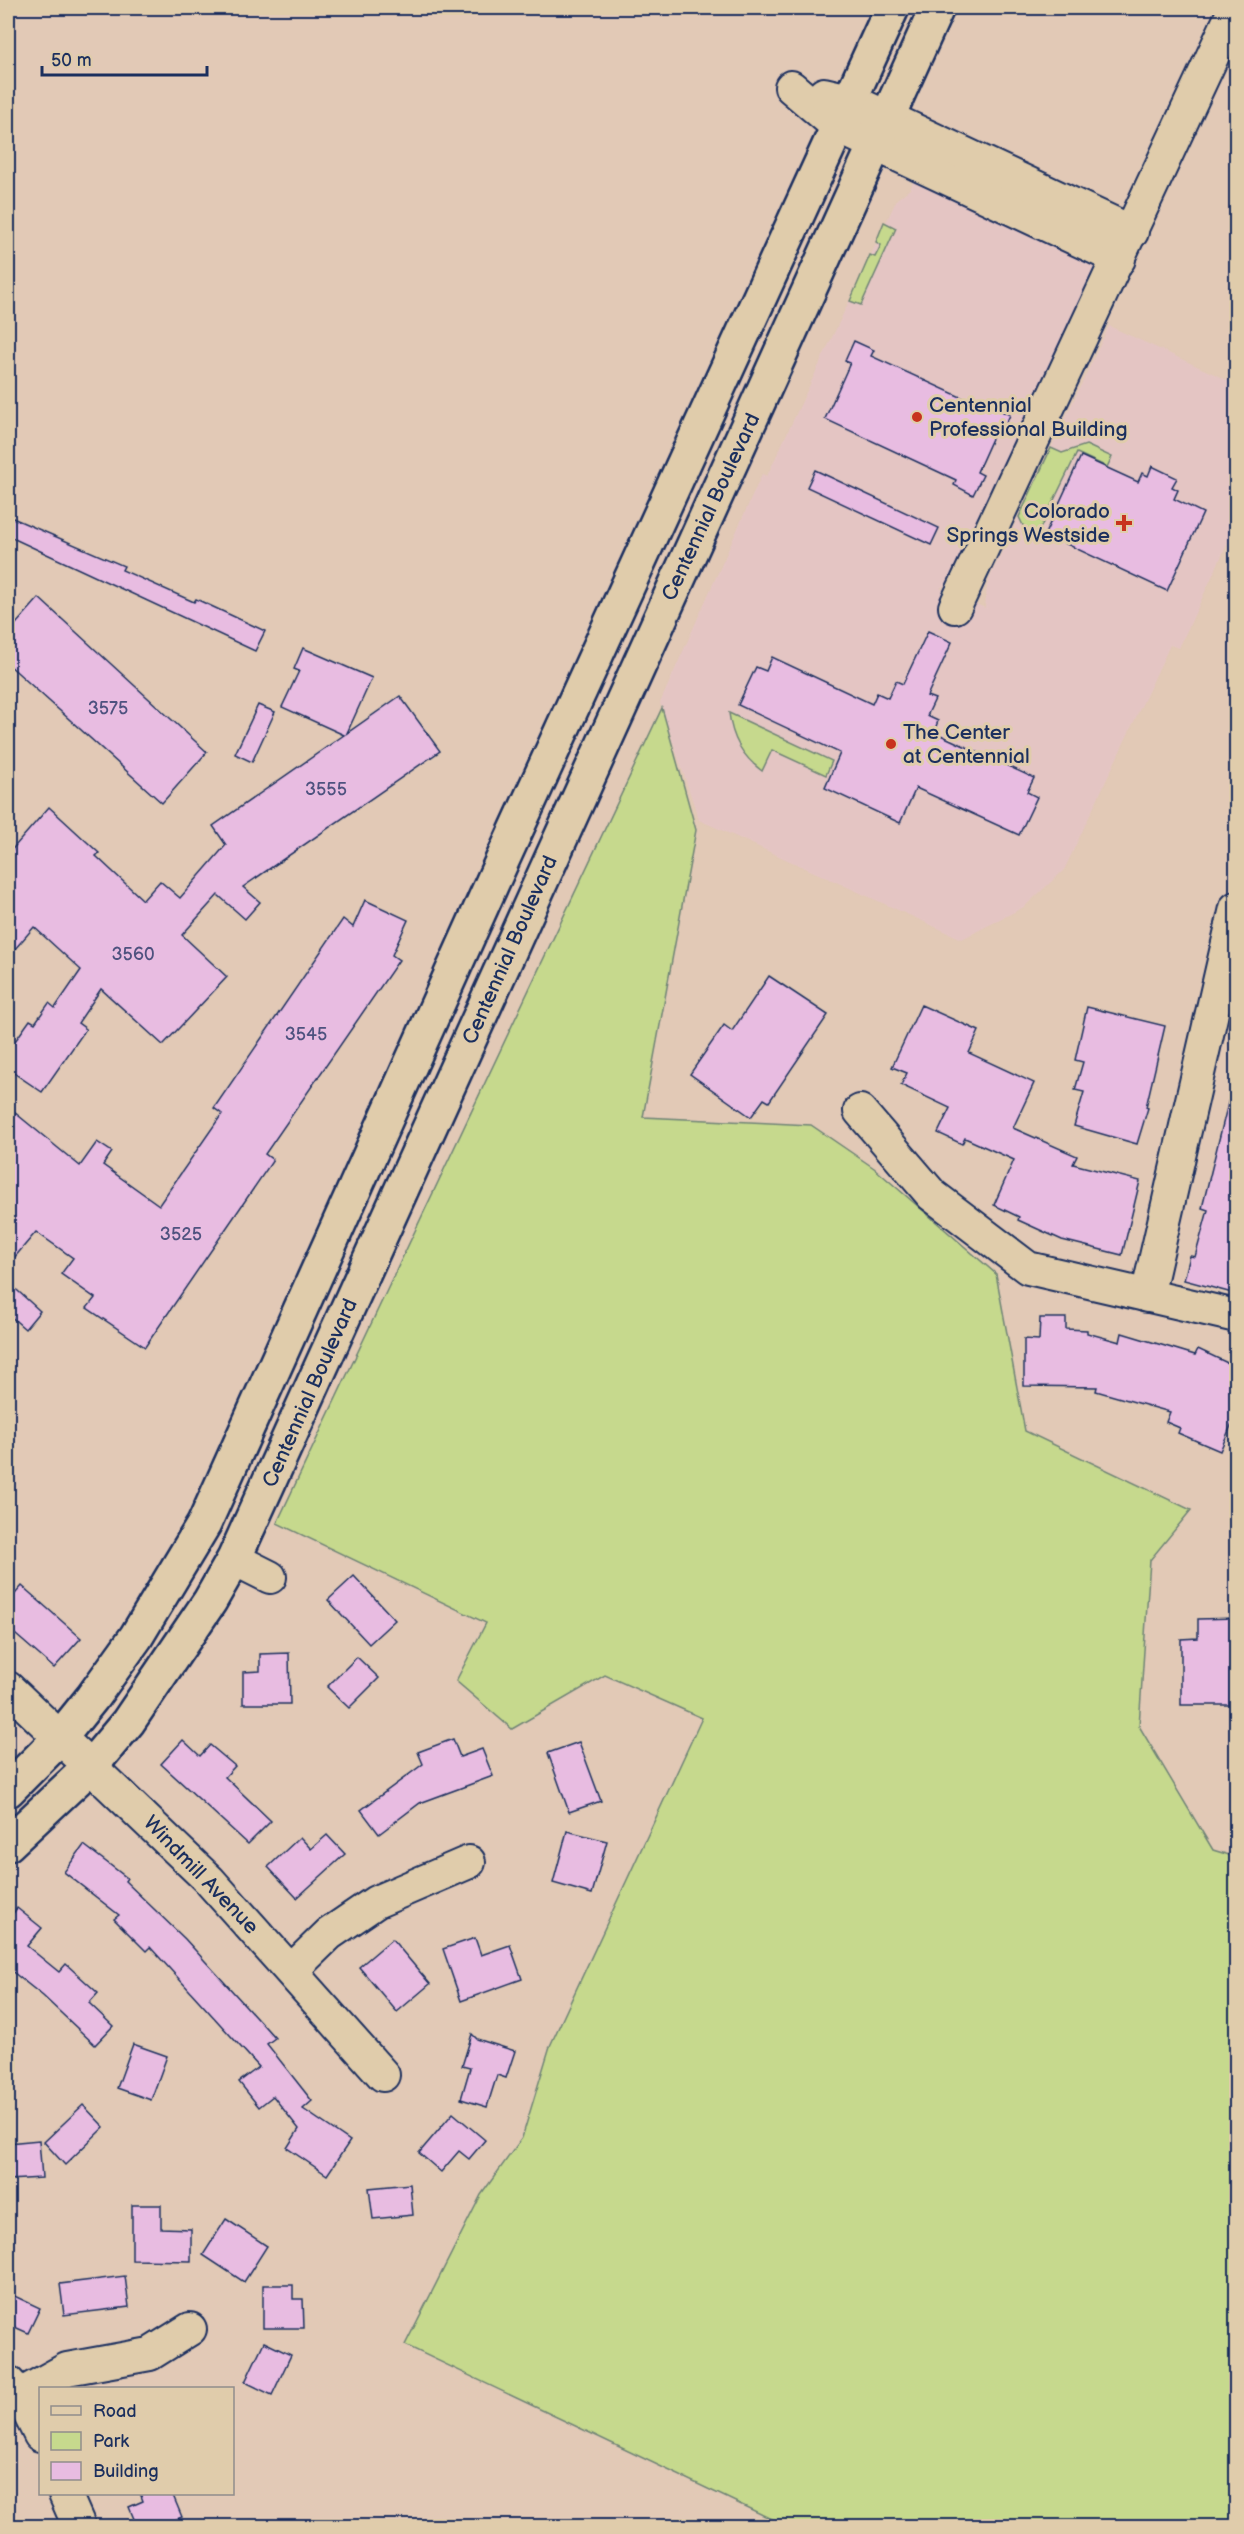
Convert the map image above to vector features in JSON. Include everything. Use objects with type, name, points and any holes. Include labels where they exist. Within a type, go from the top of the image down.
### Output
[{"type":"main road","name":"Centennial Boulevard","points":[[8,1790],[59,1739],[136,1637],[204,1524],[507,851],[892,8]]},
{"type":"main road","name":"Centennial Boulevard","points":[[8,1844],[91,1766],[129,1722],[210,1601],[234,1559],[937,8]]},
{"type":"street","points":[[955,607],[1235,8]]},
{"type":"street","points":[[844,113],[1125,246]]},
{"type":"street","points":[[1147,1296],[1236,908]]},
{"type":"street","points":[[860,1111],[932,1195],[1028,1268],[1236,1316]]},
{"type":"street","points":[[234,1559],[270,1577]]},
{"type":"street","name":"Windmill Avenue","points":[[8,1688],[209,1880],[292,1970],[383,2075]]},
{"type":"street","points":[[292,1970],[329,1934],[376,1902],[470,1862]]},
{"type":"street","points":[[39,2433],[14,2389],[67,2369],[150,2354],[190,2329]]},
{"type":"street","points":[[66,2495],[79,2526]]},
{"type":"shaded area","points":[[915,178],[1091,257],[1095,273],[951,582],[940,588],[985,608],[987,586],[991,575],[1109,326],[1236,384],[1236,525],[1179,648],[1170,645],[1064,870],[1024,907],[962,939],[699,820],[660,703],[762,474],[767,476],[897,199],[910,189]]},
{"type":"green space","points":[[884,222],[896,228],[861,305],[850,301],[870,255],[875,257],[881,245],[876,242]]},
{"type":"green space","points":[[1086,445],[1112,457],[1107,467],[1077,453],[1034,541],[1029,538],[1019,517],[1051,448],[1062,453]]},
{"type":"green space","points":[[662,708],[696,830],[643,1117],[811,1125],[874,1168],[996,1274],[1025,1431],[1191,1510],[1150,1560],[1139,1726],[1213,1850],[1236,1857],[1236,2526],[786,2526],[405,2345],[481,2195],[522,2138],[550,2046],[702,1718],[605,1675],[512,1729],[456,1681],[486,1623],[277,1523]]},
{"type":"green space","points":[[729,713],[832,761],[826,775],[772,750],[762,771],[739,746]]},
{"type":"building","name":"Centennial Professional Building","points":[[854,341],[874,350],[871,356],[989,410],[991,406],[1010,415],[1001,434],[995,432],[977,472],[983,475],[973,495],[954,485],[956,480],[825,419],[850,363],[845,361]]},
{"type":"building","name":"Colorado Springs Westside","points":[[1081,456],[1138,482],[1142,473],[1148,476],[1152,466],[1177,478],[1172,487],[1178,490],[1174,499],[1203,513],[1167,591],[1045,534]]},
{"type":"building","points":[[815,470],[939,528],[931,545],[807,487]]},
{"type":"building","points":[[8,516],[124,566],[122,570],[194,602],[196,599],[265,631],[255,651],[8,536]]},
{"type":"building","points":[[39,598],[207,752],[162,803],[8,664],[8,633]]},
{"type":"building","name":"The Center at Centennial","points":[[928,631],[952,642],[927,696],[935,699],[927,716],[938,721],[934,732],[1034,778],[1027,792],[1037,797],[1019,835],[916,788],[900,823],[825,788],[840,753],[738,705],[756,667],[766,671],[772,657],[872,704],[877,693],[888,698],[896,681],[903,684]]},
{"type":"building","points":[[303,648],[372,678],[347,733],[400,696],[440,751],[243,887],[260,902],[245,919],[218,895],[182,935],[227,977],[163,1045],[101,989],[78,1023],[86,1029],[42,1092],[8,1069],[8,1051],[30,1020],[35,1023],[49,1003],[55,1008],[81,970],[34,927],[8,957],[8,854],[49,807],[99,853],[96,856],[143,900],[160,881],[180,898],[226,845],[213,826],[344,735],[282,707],[299,671],[294,669]]},
{"type":"building","points":[[258,705],[275,712],[252,762],[235,754]]},
{"type":"building","points":[[365,900],[408,920],[392,955],[399,960],[265,1154],[273,1160],[145,1347],[87,1308],[95,1298],[61,1274],[73,1258],[36,1232],[8,1265],[8,1107],[80,1166],[97,1142],[112,1152],[103,1165],[159,1205],[222,1114],[214,1108],[343,919],[353,927]]},
{"type":"building","points":[[769,976],[828,1015],[769,1102],[764,1099],[751,1117],[690,1074],[724,1025],[732,1031]]},
{"type":"building","points":[[921,1005],[979,1031],[969,1053],[1034,1083],[1013,1128],[1077,1156],[1073,1164],[1140,1181],[1122,1255],[1062,1240],[1018,1220],[1019,1217],[994,1205],[1014,1160],[965,1138],[962,1144],[938,1133],[950,1108],[901,1085],[907,1073],[892,1067]]},
{"type":"building","points":[[1087,1007],[1165,1026],[1146,1107],[1148,1108],[1137,1144],[1074,1126],[1084,1092],[1075,1090],[1083,1062],[1075,1060]]},
{"type":"building","points":[[1230,1095],[1236,1096],[1236,1294],[1184,1280],[1190,1256],[1195,1257],[1208,1210],[1202,1208]]},
{"type":"building","points":[[8,1282],[40,1311],[25,1329],[8,1314]]},
{"type":"building","points":[[1040,1318],[1066,1318],[1066,1329],[1087,1330],[1087,1333],[1120,1342],[1122,1333],[1195,1355],[1198,1349],[1236,1367],[1236,1414],[1220,1451],[1178,1433],[1180,1428],[1166,1422],[1170,1412],[1096,1391],[1097,1387],[1024,1386],[1024,1339],[1039,1340]]},
{"type":"building","points":[[354,1576],[395,1620],[369,1644],[328,1600]]},
{"type":"building","points":[[22,1586],[81,1638],[54,1668],[8,1628],[8,1602]]},
{"type":"building","points":[[1236,1618],[1236,1650],[1230,1650],[1230,1705],[1181,1705],[1181,1639],[1198,1638],[1198,1619]]},
{"type":"building","points":[[289,1653],[290,1704],[243,1704],[243,1672],[260,1671],[260,1654]]},
{"type":"building","points":[[357,1657],[379,1678],[349,1708],[327,1687]]},
{"type":"building","points":[[453,1739],[460,1757],[482,1749],[493,1776],[420,1803],[379,1834],[361,1810],[423,1764],[418,1752]]},
{"type":"building","points":[[183,1740],[200,1756],[210,1745],[235,1766],[225,1777],[271,1821],[248,1844],[161,1764]]},
{"type":"building","points":[[579,1742],[601,1801],[569,1812],[548,1753]]},
{"type":"building","points":[[567,1831],[607,1841],[592,1894],[553,1883]]},
{"type":"building","points":[[327,1835],[345,1854],[297,1898],[268,1867],[300,1837],[311,1849]]},
{"type":"building","points":[[84,1845],[127,1878],[125,1881],[185,1939],[275,2038],[267,2044],[312,2101],[303,2109],[350,2141],[327,2175],[287,2148],[299,2129],[273,2096],[259,2107],[239,2082],[259,2067],[150,1947],[146,1951],[114,1919],[119,1915],[64,1872]]},
{"type":"building","points":[[17,1908],[42,1928],[27,1946],[59,1972],[66,1964],[98,1993],[89,2003],[113,2026],[95,2045],[43,1996],[8,1970],[8,1920]]},
{"type":"building","points":[[475,1938],[481,1955],[510,1945],[522,1979],[461,2001],[443,1949]]},
{"type":"building","points":[[392,1939],[430,1984],[397,2012],[359,1967]]},
{"type":"building","points":[[472,2034],[477,2039],[515,2051],[506,2078],[497,2075],[487,2107],[461,2099],[470,2068],[462,2066]]},
{"type":"building","points":[[133,2044],[167,2056],[151,2100],[117,2088]]},
{"type":"building","points":[[83,2105],[104,2127],[65,2165],[44,2142]]},
{"type":"building","points":[[453,2113],[485,2140],[469,2159],[459,2151],[441,2172],[419,2153]]},
{"type":"building","points":[[39,2140],[42,2178],[8,2180],[8,2143]]},
{"type":"building","points":[[410,2184],[413,2215],[373,2219],[369,2188]]},
{"type":"building","points":[[132,2205],[161,2205],[161,2228],[191,2229],[191,2261],[132,2260]]},
{"type":"building","points":[[226,2219],[267,2246],[244,2282],[203,2255]]},
{"type":"building","points":[[125,2276],[129,2307],[64,2315],[60,2284]]},
{"type":"building","points":[[263,2285],[293,2285],[293,2299],[303,2299],[304,2328],[263,2328]]},
{"type":"building","points":[[8,2293],[40,2308],[28,2333],[8,2324]]},
{"type":"building","points":[[264,2342],[291,2355],[272,2395],[245,2382]]},
{"type":"building","points":[[141,2495],[173,2495],[182,2517],[160,2526],[137,2526],[129,2507],[143,2501]]},
{"type":"place","name":"Centennial Professional Building","points":[[917,417]]},
{"type":"place","name":"Colorado Springs Westside","points":[[1124,523]]},
{"type":"place","name":"The Center at Centennial","points":[[891,744]]}]
